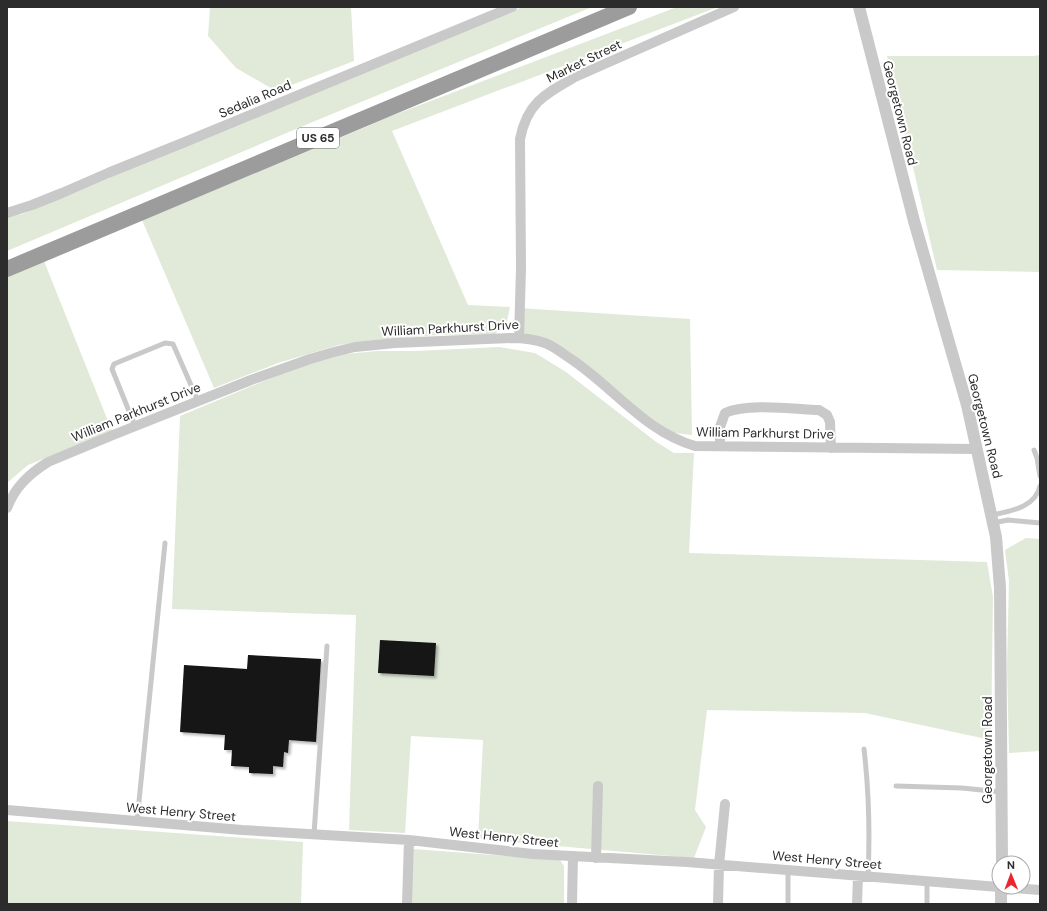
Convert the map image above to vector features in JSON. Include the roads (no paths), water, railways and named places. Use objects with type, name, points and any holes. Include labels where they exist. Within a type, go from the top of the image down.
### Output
[{"type":"highway","name":"US 65","points":[[7,269],[630,7]]},
{"type":"street","name":"Sedalia Road","points":[[7,213],[62,193],[512,7]]},
{"type":"street","name":"Market Street","points":[[519,338],[521,268],[520,139],[522,125],[527,115],[533,106],[542,98],[575,77],[734,7]]},
{"type":"street","name":"Georgetown Road","points":[[859,7],[914,221],[967,405],[996,537],[1000,588],[1002,855]]},
{"type":"street","name":"William Parkhurst Drive","points":[[7,508],[20,484],[48,462],[251,380],[310,359],[355,347],[396,343],[527,338],[546,343],[576,362],[642,418],[681,442],[695,446],[976,449]]},
{"type":"street","points":[[720,446],[720,427],[725,413],[742,408],[754,408],[819,410],[827,415],[830,422],[831,448]]},
{"type":"street","points":[[596,858],[598,786]]},
{"type":"street","points":[[718,904],[719,865],[725,804]]},
{"type":"street","name":"West Henry Street","points":[[7,810],[137,821],[409,840],[533,854],[719,865],[991,886]]},
{"type":"street","points":[[407,904],[409,840]]},
{"type":"street","points":[[572,904],[573,856]]},
{"type":"street","points":[[857,904],[863,876]]},
{"type":"lane","points":[[135,426],[112,369],[114,364],[165,343],[173,344],[198,401]]},
{"type":"lane","points":[[1034,450],[1040,476]]},
{"type":"lane","points":[[992,519],[1018,509],[1030,502],[1038,493],[1040,486]]},
{"type":"lane","points":[[992,519],[1040,523]]},
{"type":"lane","points":[[137,821],[164,543]]},
{"type":"lane","points":[[314,834],[327,646]]},
{"type":"lane","points":[[863,876],[870,840],[864,749]]},
{"type":"lane","points":[[896,786],[962,788],[1002,792]]},
{"type":"lane","points":[[788,870],[788,904]]},
{"type":"lane","points":[[926,904],[927,881]]}]
